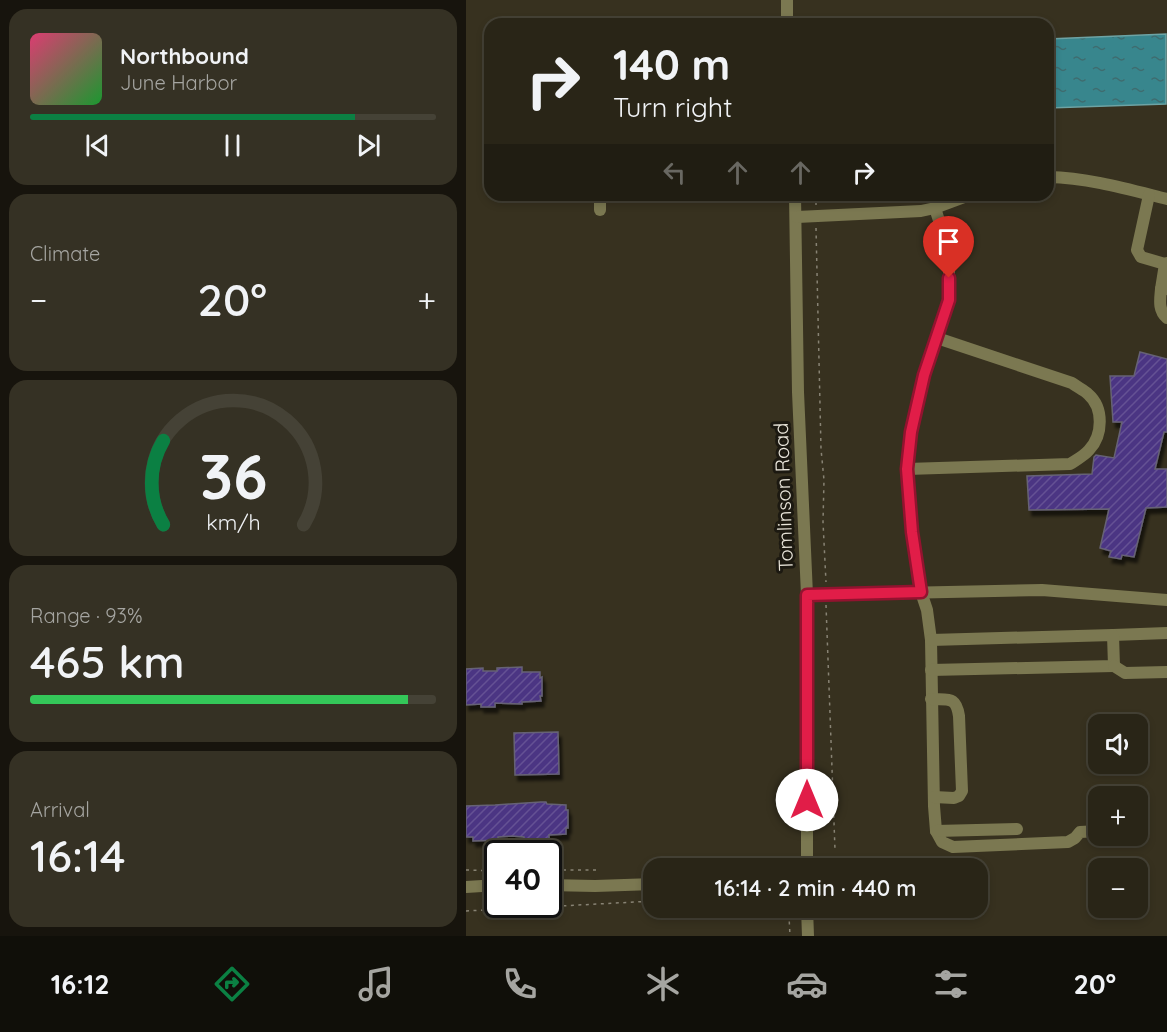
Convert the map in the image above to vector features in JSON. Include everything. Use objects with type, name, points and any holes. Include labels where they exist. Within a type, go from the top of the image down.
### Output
[{"type":"street","points":[[787,0],[787,18]]},
{"type":"street","points":[[1054,177],[1098,182],[1166,199]]},
{"type":"street","points":[[1149,195],[1137,250],[1146,260],[1166,263],[1160,307],[1166,318]]},
{"type":"street","points":[[600,201],[600,210]]},
{"type":"street","name":"Tomlinson Road","points":[[796,201],[798,392],[807,595],[807,858]]},
{"type":"street","points":[[797,217],[907,212],[935,208],[954,201]]},
{"type":"street","points":[[935,208],[949,252],[949,300],[924,375],[911,432],[907,469],[912,532],[931,639],[936,831],[942,842],[953,847],[1069,842],[1080,832],[1088,832]]},
{"type":"street","points":[[907,469],[1070,464],[1089,451],[1098,438],[1100,417],[1097,406],[1089,395],[1072,383],[937,338]]},
{"type":"street","points":[[807,595],[1042,590],[1166,600]]},
{"type":"street","points":[[931,639],[1166,633]]},
{"type":"street","points":[[1113,635],[1114,666]]},
{"type":"street","points":[[931,670],[1114,666],[1125,673],[1166,672]]},
{"type":"street","points":[[931,699],[950,700],[958,706],[962,791],[954,798],[934,797]]},
{"type":"street","points":[[936,831],[1017,829]]},
{"type":"street","points":[[562,885],[643,884]]},
{"type":"street","points":[[466,887],[484,886]]},
{"type":"street","points":[[807,918],[808,936]]},
{"type":"path","points":[[816,201],[826,641],[835,850]]},
{"type":"path","points":[[466,870],[484,871]]},
{"type":"path","points":[[562,870],[596,870]]},
{"type":"path","points":[[466,910],[643,902]]},
{"type":"path","points":[[789,918],[790,936]]},
{"type":"water","points":[[1166,34],[1166,104],[1054,108],[1054,39]]},
{"type":"building","points":[[1140,352],[1167,359],[1167,432],[1164,432],[1155,469],[1167,469],[1167,507],[1146,508],[1134,557],[1122,555],[1121,559],[1109,557],[1111,551],[1100,548],[1109,509],[1029,510],[1027,476],[1092,474],[1096,455],[1114,458],[1122,422],[1113,422],[1110,376],[1134,376]]},
{"type":"building","points":[[522,667],[522,672],[540,672],[540,678],[542,677],[541,701],[522,702],[522,704],[495,703],[495,707],[481,707],[481,704],[466,705],[466,669],[483,668],[483,671],[497,671],[497,668]]},
{"type":"building","points":[[558,732],[559,774],[515,775],[514,733]]},
{"type":"building","points":[[546,802],[547,804],[566,805],[568,828],[566,828],[566,834],[549,835],[549,839],[524,840],[524,837],[512,836],[498,837],[498,840],[473,841],[473,837],[466,837],[466,806]]},
{"type":"route","points":[[807,800],[807,595],[921,592],[912,532],[907,469],[911,432],[924,375],[949,300],[949,278]]}]
